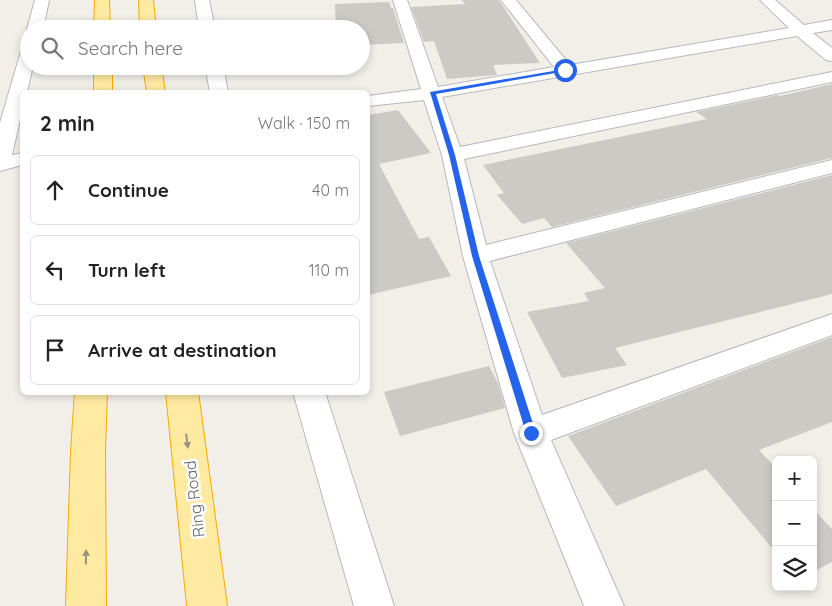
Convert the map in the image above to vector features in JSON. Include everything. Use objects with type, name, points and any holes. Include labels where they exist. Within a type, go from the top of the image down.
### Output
[{"type":"highway","points":[[102,0],[102,20]]},
{"type":"highway","points":[[146,0],[147,20]]},
{"type":"highway","points":[[103,75],[103,90]]},
{"type":"highway","points":[[153,75],[156,90]]},
{"type":"highway","points":[[86,606],[88,451],[91,395]]},
{"type":"highway","name":"Ring Road","points":[[182,395],[208,606]]},
{"type":"street","points":[[37,20],[42,0]]},
{"type":"street","points":[[202,0],[205,20]]},
{"type":"street","points":[[400,0],[452,155],[476,256],[531,433],[604,606]]},
{"type":"street","points":[[508,0],[565,70]]},
{"type":"street","points":[[767,0],[832,56]]},
{"type":"street","points":[[370,101],[832,25]]},
{"type":"street","points":[[0,159],[23,75]]},
{"type":"street","points":[[216,75],[219,90]]},
{"type":"street","points":[[452,155],[832,77]]},
{"type":"street","points":[[0,165],[20,160]]},
{"type":"street","points":[[476,256],[832,166]]},
{"type":"street","points":[[531,433],[832,324]]},
{"type":"street","points":[[310,395],[374,606]]},
{"type":"building","points":[[462,0],[499,0],[540,63],[493,65],[497,75],[447,79],[434,41],[424,42],[411,7],[465,4]]},
{"type":"building","points":[[389,2],[391,8],[393,8],[404,43],[370,45],[370,20],[336,20],[335,4]]},
{"type":"building","points":[[832,84],[832,158],[552,227],[544,218],[522,224],[497,195],[504,193],[483,165],[707,119],[696,112]]},
{"type":"building","points":[[398,110],[431,153],[379,164],[419,239],[429,237],[451,276],[370,295],[370,115]]},
{"type":"building","points":[[832,175],[832,294],[615,348],[627,365],[562,378],[527,312],[589,301],[584,293],[605,288],[566,243]]},
{"type":"building","points":[[832,337],[832,422],[759,450],[772,464],[772,548],[706,469],[616,506],[568,436]]},
{"type":"building","points":[[489,366],[498,383],[505,408],[400,436],[384,392]]},
{"type":"building","points":[[817,513],[832,529],[832,562],[817,570]]},
{"type":"route","points":[[531,433],[476,256],[452,155],[432,92],[565,70]]}]
